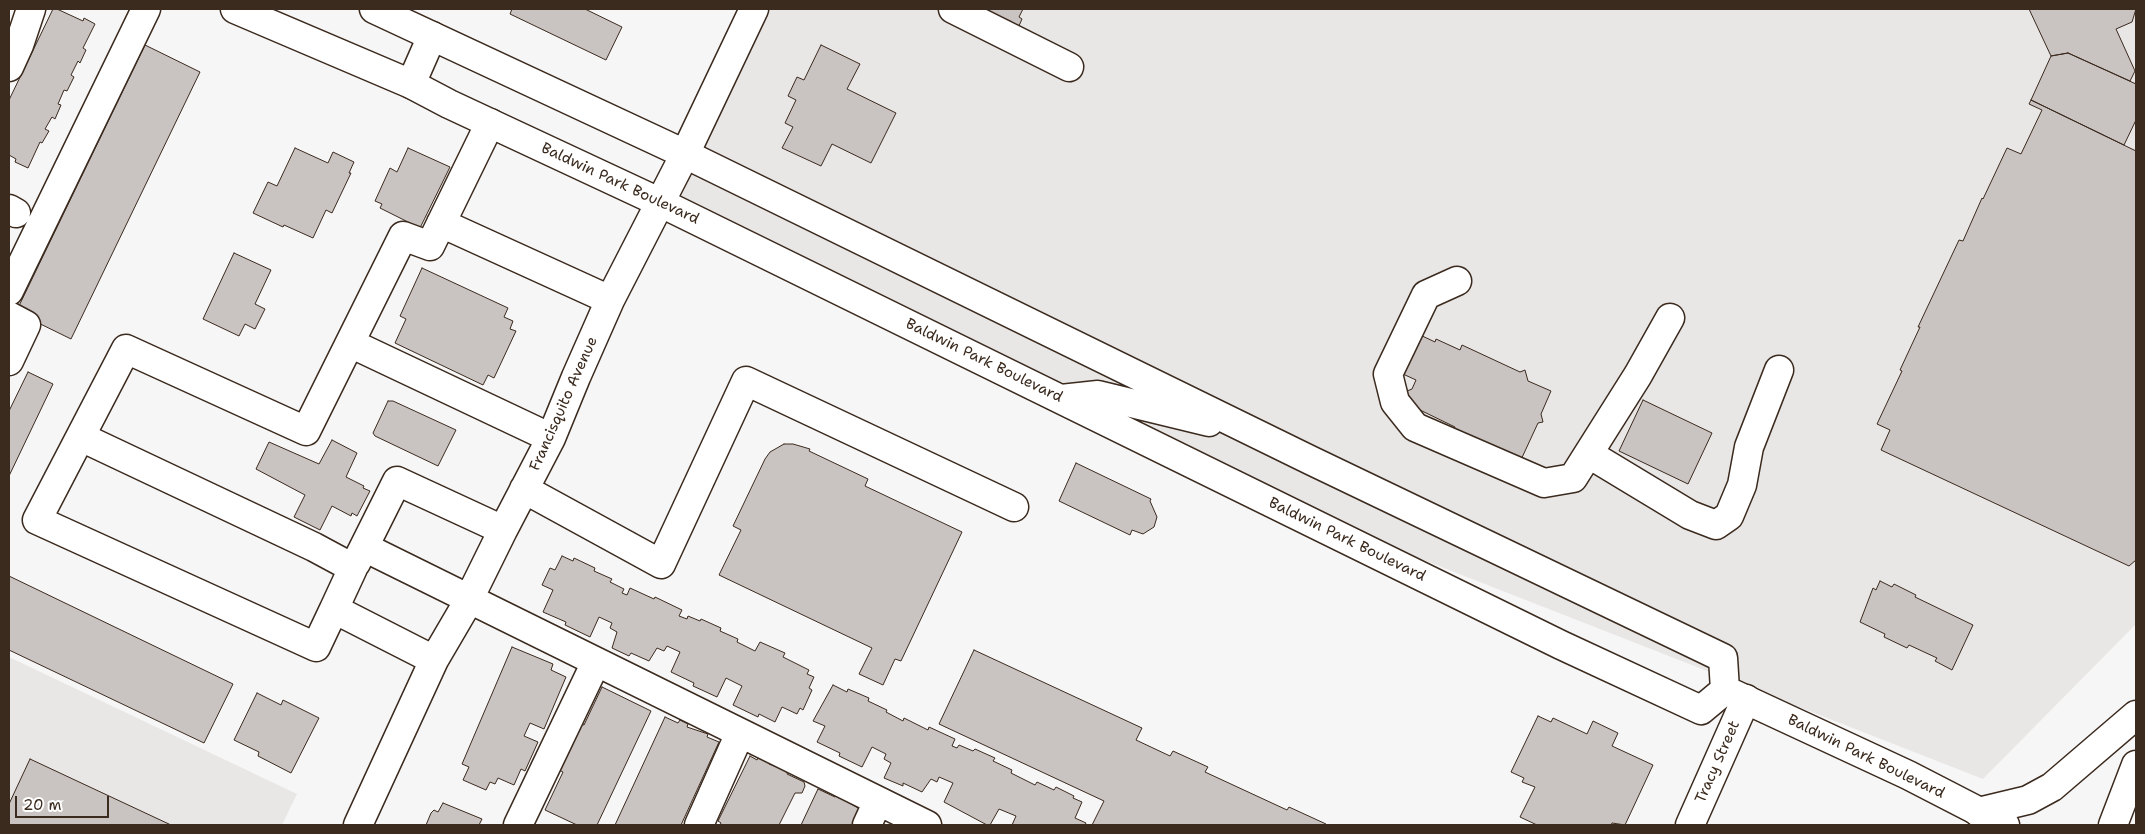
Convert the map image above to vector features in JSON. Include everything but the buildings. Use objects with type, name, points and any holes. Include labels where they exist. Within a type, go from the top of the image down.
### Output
[{"type":"main road","points":[[9,67],[32,9]]},
{"type":"main road","points":[[9,291],[146,9]]},
{"type":"main road","name":"Baldwin Park Boulevard","points":[[234,9],[411,84],[659,202],[1561,645],[1701,710],[1735,695],[1908,775],[2006,825]]},
{"type":"main road","points":[[374,9],[685,154],[1258,434],[1723,658],[1735,695]]},
{"type":"main road","name":"Francisquito Avenue","points":[[358,825],[434,660],[470,599],[503,530],[551,438],[610,300],[685,154],[754,9]]},
{"type":"main road","points":[[953,9],[1068,66]]},
{"type":"main road","points":[[411,84],[432,36]]},
{"type":"main road","points":[[490,123],[430,246],[403,236],[306,431],[126,349],[37,520],[316,647],[358,558],[397,482],[503,530]]},
{"type":"main road","points":[[441,223],[610,300]]},
{"type":"main road","points":[[1457,281],[1426,295],[1388,374],[1395,402],[1415,427],[1544,483],[1573,478],[1670,318]]},
{"type":"main road","points":[[9,316],[26,325],[9,361]]},
{"type":"main road","points":[[350,343],[551,438]]},
{"type":"main road","points":[[1589,454],[1690,515],[1716,525],[1729,516],[1742,485],[1750,447],[1779,370]]},
{"type":"main road","points":[[524,489],[661,564],[746,381],[1014,506]]},
{"type":"main road","points":[[1061,399],[1098,396],[1258,434]]},
{"type":"main road","points":[[81,437],[314,547],[358,558],[470,599],[740,733],[872,813],[927,825]]},
{"type":"main road","points":[[334,609],[434,660]]},
{"type":"main road","points":[[518,825],[596,662]]},
{"type":"main road","name":"Tracy Street","points":[[1690,825],[1735,695]]},
{"type":"main road","points":[[1978,812],[2028,800],[2052,787],[2136,715]]},
{"type":"main road","points":[[699,825],[740,733]]},
{"type":"main road","points":[[2112,825],[2136,766]]},
{"type":"shaded area","points":[[754,9],[2136,9],[2136,624],[1983,779],[1255,494],[659,202]]},
{"type":"shaded area","points":[[9,657],[297,794],[282,825],[9,825]]}]
